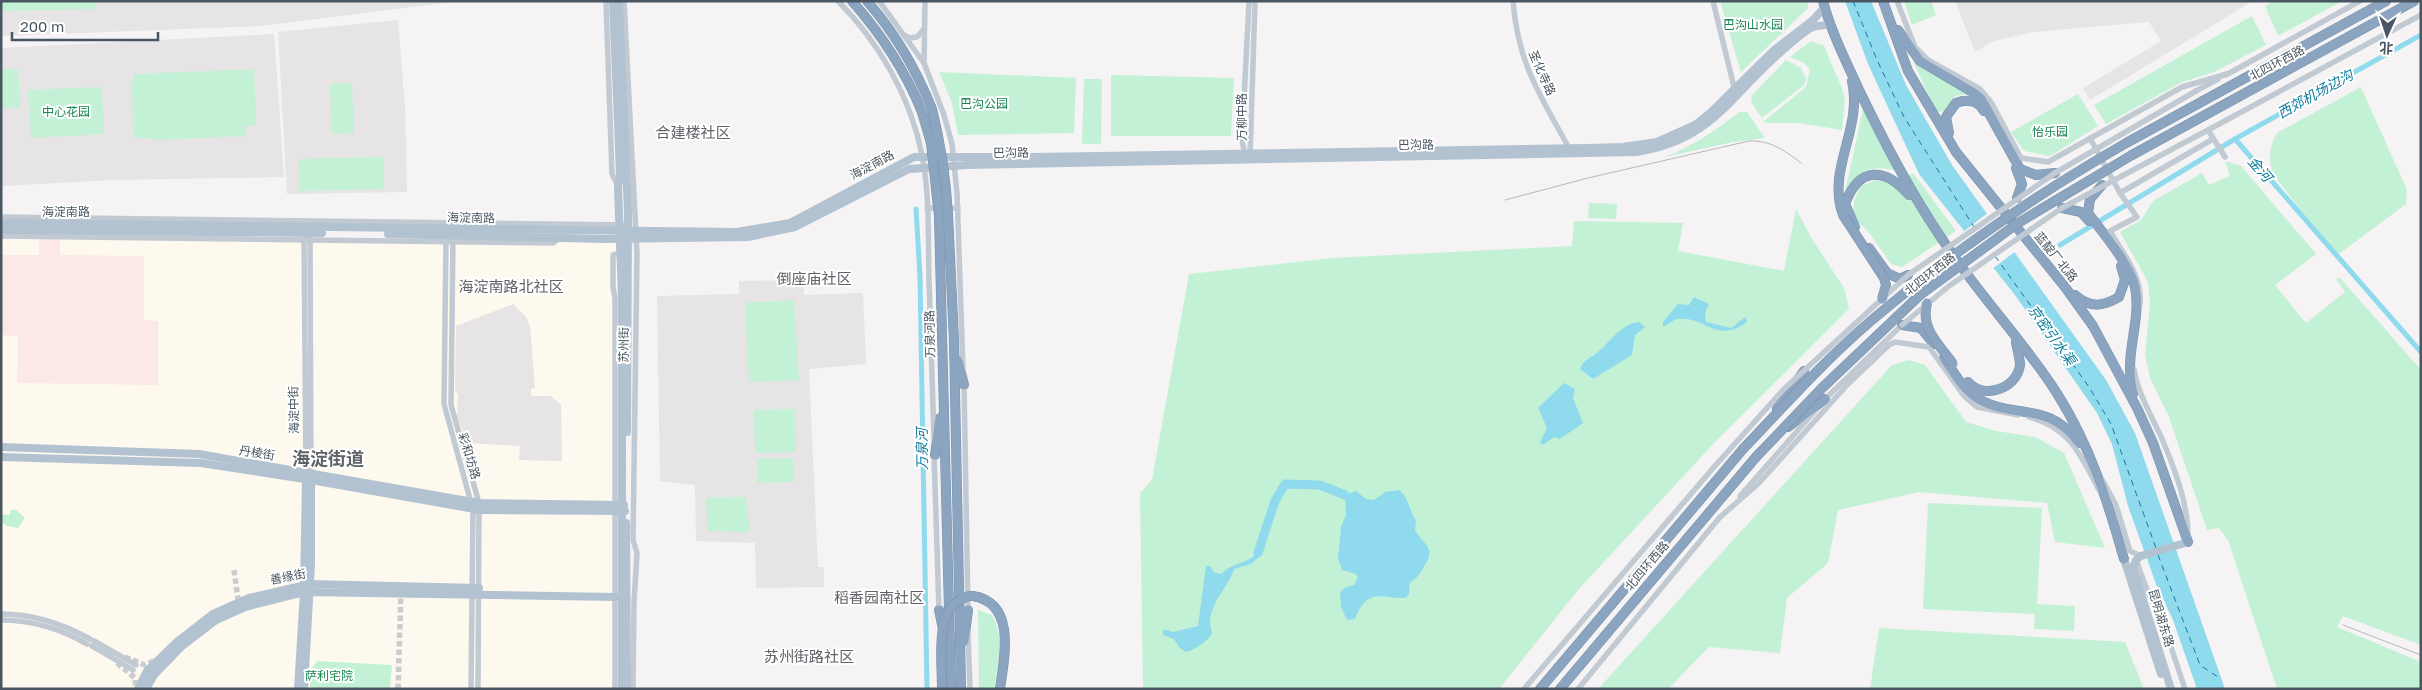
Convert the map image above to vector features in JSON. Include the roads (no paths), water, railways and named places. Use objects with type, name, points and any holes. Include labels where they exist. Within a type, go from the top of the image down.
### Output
[{"type":"highway","name":"万泉河路","points":[[852,1],[874,26],[910,81],[931,143],[944,216],[954,340],[960,689]]},
{"type":"highway","name":"万泉河路","points":[[867,1],[881,17],[919,77],[932,109],[946,177],[944,216],[944,396],[951,689]]},
{"type":"highway","points":[[1883,1],[1901,35],[1920,61],[1974,92],[2020,169],[2036,175],[2055,173]]},
{"type":"highway","name":"蓝靛厂北路","points":[[1883,1],[1908,71],[1956,152],[2065,287],[2093,326],[2154,443],[2188,542]]},
{"type":"highway","name":"北四环西路","points":[[1540,689],[1744,448],[1872,320],[1976,238],[2063,179],[2386,1]]},
{"type":"highway","name":"北四环西路","points":[[1560,689],[1756,457],[1822,388],[1920,295],[2018,223],[2132,155],[2414,1]]},
{"type":"highway","points":[[2402,9],[2421,2]]},
{"type":"highway","points":[[1824,4],[1849,69],[1879,132],[1922,210]]},
{"type":"highway","points":[[1849,69],[1854,89],[1854,116],[1838,182],[1838,201],[1843,214],[1884,278],[1886,285],[1882,299]]},
{"type":"highway","points":[[1956,152],[1946,126],[1948,112],[1956,103],[1963,100],[1981,103]]},
{"type":"highway","points":[[1981,103],[2021,177],[2022,190],[2017,198]]},
{"type":"highway","points":[[1908,275],[1900,279],[1887,273],[1850,218],[1845,204],[1854,184],[1862,179],[1886,175],[1898,182],[1922,210],[2014,337],[2058,394],[2095,466],[2124,559]]},
{"type":"highway","points":[[2102,185],[2090,199],[2088,213],[2135,285],[2136,298],[2128,372],[2137,408]]},
{"type":"highway","points":[[2062,208],[2081,212],[2118,258],[2125,280],[2119,298],[2098,306],[2085,304],[2065,287]]},
{"type":"highway","points":[[1927,303],[1924,315],[1927,329],[1972,387],[1981,392],[2005,387],[2014,378],[2020,367],[2014,337]]},
{"type":"highway","points":[[1902,325],[1921,328],[1966,389],[1976,397],[2004,408],[2035,412],[2063,425],[2074,435],[2095,466]]},
{"type":"highway","points":[[954,340],[964,385]]},
{"type":"highway","points":[[1763,428],[1806,369]]},
{"type":"highway","points":[[934,455],[944,396]]},
{"type":"highway","points":[[1774,438],[1825,399]]},
{"type":"highway","points":[[941,689],[943,645],[948,612],[956,602],[972,596],[989,602],[1002,618],[1005,633],[1000,689]]},
{"type":"highway","points":[[938,610],[950,658]]},
{"type":"highway","points":[[960,673],[968,610]]},
{"type":"main road","name":"苏州街","points":[[613,1],[620,177],[618,186],[622,689]]},
{"type":"main road","name":"苏州街","points":[[619,1],[631,233],[621,508],[628,689]]},
{"type":"main road","name":"巴沟路","points":[[939,156],[1034,157],[1624,147],[1666,139],[1702,119],[1773,51],[1812,21],[1824,4]]},
{"type":"main road","name":"巴沟路","points":[[940,167],[1140,161],[1248,161],[1626,153],[1652,150],[1670,145],[1714,120],[1754,77],[1789,45],[1814,27],[1823,27],[1831,24]]},
{"type":"main road","name":"海淀南路","points":[[631,233],[738,232],[779,226],[815,211],[914,157],[939,156]]},
{"type":"main road","name":"海淀南路","points":[[450,235],[619,232],[740,238],[781,231],[825,214],[909,169],[940,167]]},
{"type":"main road","name":"海淀南路","points":[[1,223],[561,238],[619,232]]},
{"type":"main road","name":"海淀南路","points":[[1,230],[307,230]]},
{"type":"main road","name":"丹棱街","points":[[1,447],[199,454],[476,506],[621,508]]},
{"type":"main road","name":"丹棱街","points":[[1,457],[201,463],[309,476]]},
{"type":"main road","name":"海淀中街","points":[[304,689],[309,476]]},
{"type":"main road","points":[[2139,558],[2188,542]]},
{"type":"main road","name":"昆明湖东路","points":[[2139,558],[2133,568],[2171,689]]},
{"type":"main road","name":"昆明湖东路","points":[[2124,559],[2166,689]]},
{"type":"main road","name":"海淀中街","points":[[298,689],[307,588]]},
{"type":"main road","name":"善缘街","points":[[146,689],[154,675],[182,646],[216,620],[245,607],[307,588]]},
{"type":"main road","name":"善缘街","points":[[138,689],[147,671],[177,642],[214,614],[243,600],[307,588],[476,591],[616,597]]},
{"type":"street","name":"苏州街","points":[[606,1],[612,174],[618,186]]},
{"type":"street","name":"苏州街","points":[[624,1],[631,233],[633,540],[637,553],[634,602],[633,689]]},
{"type":"street","points":[[838,1],[860,23],[894,78],[914,126],[922,157]]},
{"type":"street","points":[[879,1],[924,63],[944,116],[954,156],[958,208],[964,385],[970,689]]},
{"type":"street","points":[[924,63],[925,1]]},
{"type":"street","name":"万柳中路","points":[[1248,161],[1249,1]]},
{"type":"street","name":"万柳中路","points":[[1248,152],[1255,1]]},
{"type":"street","name":"圣化寺路","points":[[1513,1],[1519,47],[1527,68],[1536,91],[1569,148]]},
{"type":"street","points":[[1713,1],[1734,87]]},
{"type":"street","points":[[1897,1],[1915,47],[1928,60],[1980,89],[1991,102],[2021,158],[2048,162],[2182,87],[2227,74]]},
{"type":"street","name":"北四环西路","points":[[1524,689],[1714,467],[1784,389],[1908,275],[2055,173],[2196,91],[2360,1]]},
{"type":"street","name":"北四环西路","points":[[1578,689],[1719,518],[1825,399],[1927,303],[2062,208],[2421,15]]},
{"type":"street","points":[[905,35],[910,38],[917,37],[925,27]]},
{"type":"street","points":[[914,126],[944,116]]},
{"type":"street","points":[[914,126],[932,129],[939,156],[943,186],[957,193]]},
{"type":"street","points":[[2208,130],[2223,154]]},
{"type":"street","points":[[2090,138],[2120,193],[2137,217],[2110,231],[2136,275],[2141,291],[2134,359],[2135,376],[2164,443],[2188,516],[2188,542]]},
{"type":"street","points":[[2120,193],[2214,141]]},
{"type":"street","name":"万泉河路","points":[[922,157],[927,208],[941,689]]},
{"type":"street","points":[[927,208],[958,208]]},
{"type":"street","name":"海淀南路","points":[[1,217],[307,230]]},
{"type":"street","name":"海淀南路","points":[[1,236],[307,230],[631,233]]},
{"type":"street","name":"海淀中街","points":[[307,230],[309,476]]},
{"type":"street","name":"彩和坊路","points":[[450,235],[451,405],[476,506],[478,689]]},
{"type":"street","points":[[1719,518],[1759,483],[1846,385],[1895,342],[1928,347],[1964,396],[1977,406],[2042,420],[2056,427],[2076,448],[2108,506]]},
{"type":"street","points":[[2095,466],[2116,505],[2130,551],[2139,558],[2146,590],[2167,633],[2184,689]]},
{"type":"street","name":"苏州街","points":[[615,689],[616,597],[621,508]]},
{"type":"street","name":"彩和坊路","points":[[472,689],[476,591]]},
{"type":"street","points":[[1,614],[36,618],[67,627],[91,643],[135,667]]},
{"type":"street","points":[[1,620],[42,625],[91,643]]},
{"type":"water","name":"京密引水渠","points":[[1845,1],[1871,1],[1906,85],[1952,165],[2106,380],[2135,433],[2225,689],[2197,689],[2173,620],[2156,584],[2128,506],[2112,444],[2097,413],[2015,295],[1919,174],[1868,64]]},
{"type":"water","points":[[1694,297],[1709,304],[1705,313],[1706,322],[1731,328],[1745,317],[1747,322],[1727,331],[1711,328],[1687,319],[1677,319],[1663,326],[1663,322],[1678,304],[1689,305]]},
{"type":"water","points":[[1639,322],[1645,327],[1635,335],[1632,355],[1593,379],[1580,369],[1586,361],[1622,329]]},
{"type":"water","points":[[1564,383],[1575,389],[1573,398],[1583,423],[1560,439],[1554,437],[1543,445],[1540,442],[1547,428],[1538,408]]},
{"type":"water","points":[[1399,490],[1405,496],[1416,521],[1415,530],[1428,547],[1428,559],[1419,575],[1410,582],[1409,594],[1406,598],[1376,596],[1370,598],[1360,609],[1355,619],[1347,620],[1341,607],[1340,592],[1346,587],[1354,585],[1358,577],[1356,574],[1342,570],[1338,559],[1341,527],[1346,515],[1345,495],[1356,491],[1366,499],[1374,500],[1385,492]]},
{"type":"water","points":[[1258,551],[1259,557],[1251,564],[1234,569],[1213,608],[1210,622],[1212,634],[1207,639],[1197,647],[1186,652],[1179,647],[1174,639],[1163,635],[1163,629],[1173,632],[1198,626],[1206,566],[1210,566],[1214,572],[1221,574],[1251,558]]},
{"type":"waterway","name":"西郊机场边沟","points":[[2235,139],[2421,35]]},
{"type":"waterway","name":"金河","points":[[2060,245],[2235,139],[2421,352]]},
{"type":"waterway","name":"万泉河","points":[[916,209],[920,276],[927,689]]},
{"type":"waterway","points":[[1258,553],[1275,501],[1285,484],[1320,485],[1345,495]]},
{"type":"tunnel","points":[[234,570],[238,599],[236,604]]},
{"type":"tunnel","points":[[398,689],[401,591]]},
{"type":"tunnel","points":[[125,657],[145,665],[156,660]]},
{"type":"tunnel","points":[[117,663],[135,678],[136,689]]},
{"type":"tram line","points":[[1505,200],[1588,178],[1749,141],[1770,144],[1801,163]]},
{"type":"tram line","points":[[2343,625],[2421,655]]},
{"type":"district","name":"合建楼社区","points":[[693,133]]},
{"type":"district","name":"倒座庙社区","points":[[814,279]]},
{"type":"district","name":"海淀南路北社区","points":[[511,287]]},
{"type":"district","name":"海淀街道","points":[[328,459]]},
{"type":"district","name":"稻香园南社区","points":[[879,598]]},
{"type":"district","name":"苏州街路社区","points":[[809,657]]},
{"type":"park label","name":"巴沟山水园","points":[[1753,25]]},
{"type":"park label","name":"巴沟公园","points":[[984,104]]},
{"type":"park label","name":"中心花园","points":[[66,112]]},
{"type":"park label","name":"怡乐园","points":[[2050,132]]},
{"type":"park label","name":"萨利宅院","points":[[329,676]]}]
